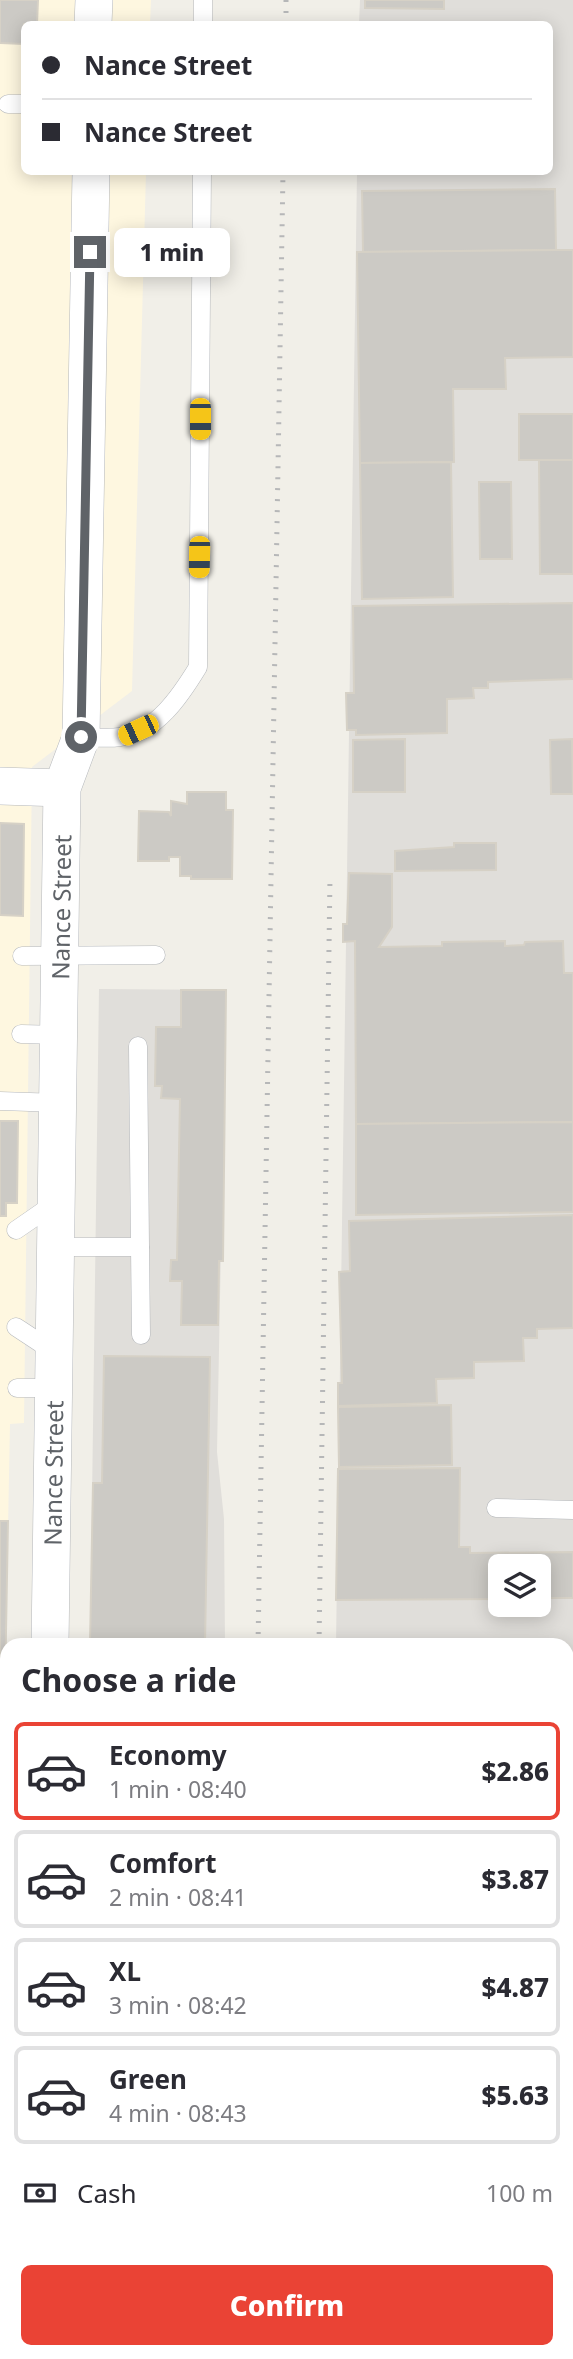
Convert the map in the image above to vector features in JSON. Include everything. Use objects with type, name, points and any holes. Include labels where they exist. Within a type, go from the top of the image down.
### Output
[{"type":"street","points":[[93,21],[94,0]]},
{"type":"street","name":"Nance Street","points":[[50,1638],[62,957],[62,788],[81,737],[91,175]]},
{"type":"street","points":[[0,786],[62,788]]},
{"type":"lane","points":[[203,0],[203,21]]},
{"type":"lane","points":[[81,737],[122,737],[154,722],[179,697],[198,667],[202,175]]},
{"type":"lane","points":[[22,956],[156,955]]},
{"type":"lane","points":[[21,1034],[60,1035]]},
{"type":"lane","points":[[138,1046],[141,1335]]},
{"type":"lane","points":[[0,1101],[59,1103]]},
{"type":"lane","points":[[16,1230],[58,1201]]},
{"type":"lane","points":[[57,1247],[140,1247]]},
{"type":"lane","points":[[16,1327],[54,1371],[17,1388]]},
{"type":"lane","points":[[496,1508],[573,1510]]},
{"type":"shaded area","points":[[0,0],[151,0],[150,21],[21,21],[21,175],[146,175],[132,691],[32,767],[24,1423],[10,1424],[6,1638],[0,1638]]},
{"type":"shaded area","points":[[360,0],[573,0],[573,1638],[336,1638],[357,175],[553,175],[553,21],[359,21]]},
{"type":"shaded area","points":[[99,989],[226,990],[217,1452],[224,1519],[225,1638],[90,1638]]},
{"type":"building","points":[[0,0],[38,0],[37,21],[21,21],[21,44],[0,43]]},
{"type":"building","points":[[365,0],[444,0],[444,9],[365,8]]},
{"type":"building","points":[[555,189],[556,250],[363,252],[362,191]]},
{"type":"building","points":[[573,250],[573,357],[505,358],[506,389],[453,389],[454,462],[360,463],[357,252]]},
{"type":"building","points":[[519,414],[573,414],[573,460],[519,460]]},
{"type":"building","points":[[539,460],[573,460],[573,574],[540,574]]},
{"type":"building","points":[[451,462],[453,597],[362,599],[360,463]]},
{"type":"building","points":[[479,482],[511,482],[512,559],[480,559]]},
{"type":"building","points":[[573,603],[573,679],[488,682],[488,688],[473,688],[474,698],[447,699],[447,733],[356,735],[356,730],[347,730],[346,693],[354,693],[353,606]]},
{"type":"building","points":[[405,739],[405,792],[353,792],[353,740]]},
{"type":"building","points":[[572,739],[573,794],[551,794],[550,740]]},
{"type":"building","points":[[187,792],[226,792],[226,810],[233,810],[232,879],[191,879],[191,876],[180,876],[180,857],[169,857],[169,861],[138,861],[139,811],[169,812],[171,816],[171,801],[187,804]]},
{"type":"building","points":[[0,823],[24,824],[23,916],[0,915]]},
{"type":"building","points":[[454,843],[496,843],[496,870],[395,871],[395,851],[454,847]]},
{"type":"building","points":[[349,873],[392,874],[392,927],[379,947],[505,941],[505,946],[524,945],[525,942],[563,941],[564,973],[573,973],[573,1122],[356,1124],[355,941],[343,942],[343,924],[347,924]]},
{"type":"building","points":[[181,990],[226,990],[223,1261],[219,1261],[218,1325],[181,1325],[182,1281],[170,1281],[171,1260],[177,1260],[180,1099],[161,1098],[162,1086],[155,1086],[156,1027],[181,1027]]},
{"type":"building","points":[[0,1121],[18,1121],[17,1203],[6,1203],[6,1216],[0,1216]]},
{"type":"building","points":[[573,1122],[573,1212],[356,1215],[356,1124]]},
{"type":"building","points":[[573,1215],[573,1328],[537,1329],[537,1338],[523,1338],[524,1361],[474,1362],[474,1378],[436,1379],[437,1403],[338,1406],[338,1383],[342,1383],[339,1272],[350,1271],[349,1221]]},
{"type":"building","points":[[104,1356],[210,1357],[205,1638],[90,1638],[93,1483],[102,1483]]},
{"type":"building","points":[[451,1405],[452,1465],[339,1467],[338,1407]]},
{"type":"building","points":[[460,1468],[459,1547],[470,1547],[470,1553],[573,1552],[573,1598],[551,1598],[551,1554],[488,1554],[488,1599],[336,1600],[338,1469]]},
{"type":"building","points":[[0,1521],[8,1521],[6,1638],[0,1638]]},
{"type":"railway","points":[[286,0],[286,21]]},
{"type":"railway","points":[[258,1638],[283,175]]},
{"type":"railway","points":[[319,1638],[330,877]]},
{"type":"route","points":[[81,737],[90,252]]}]
